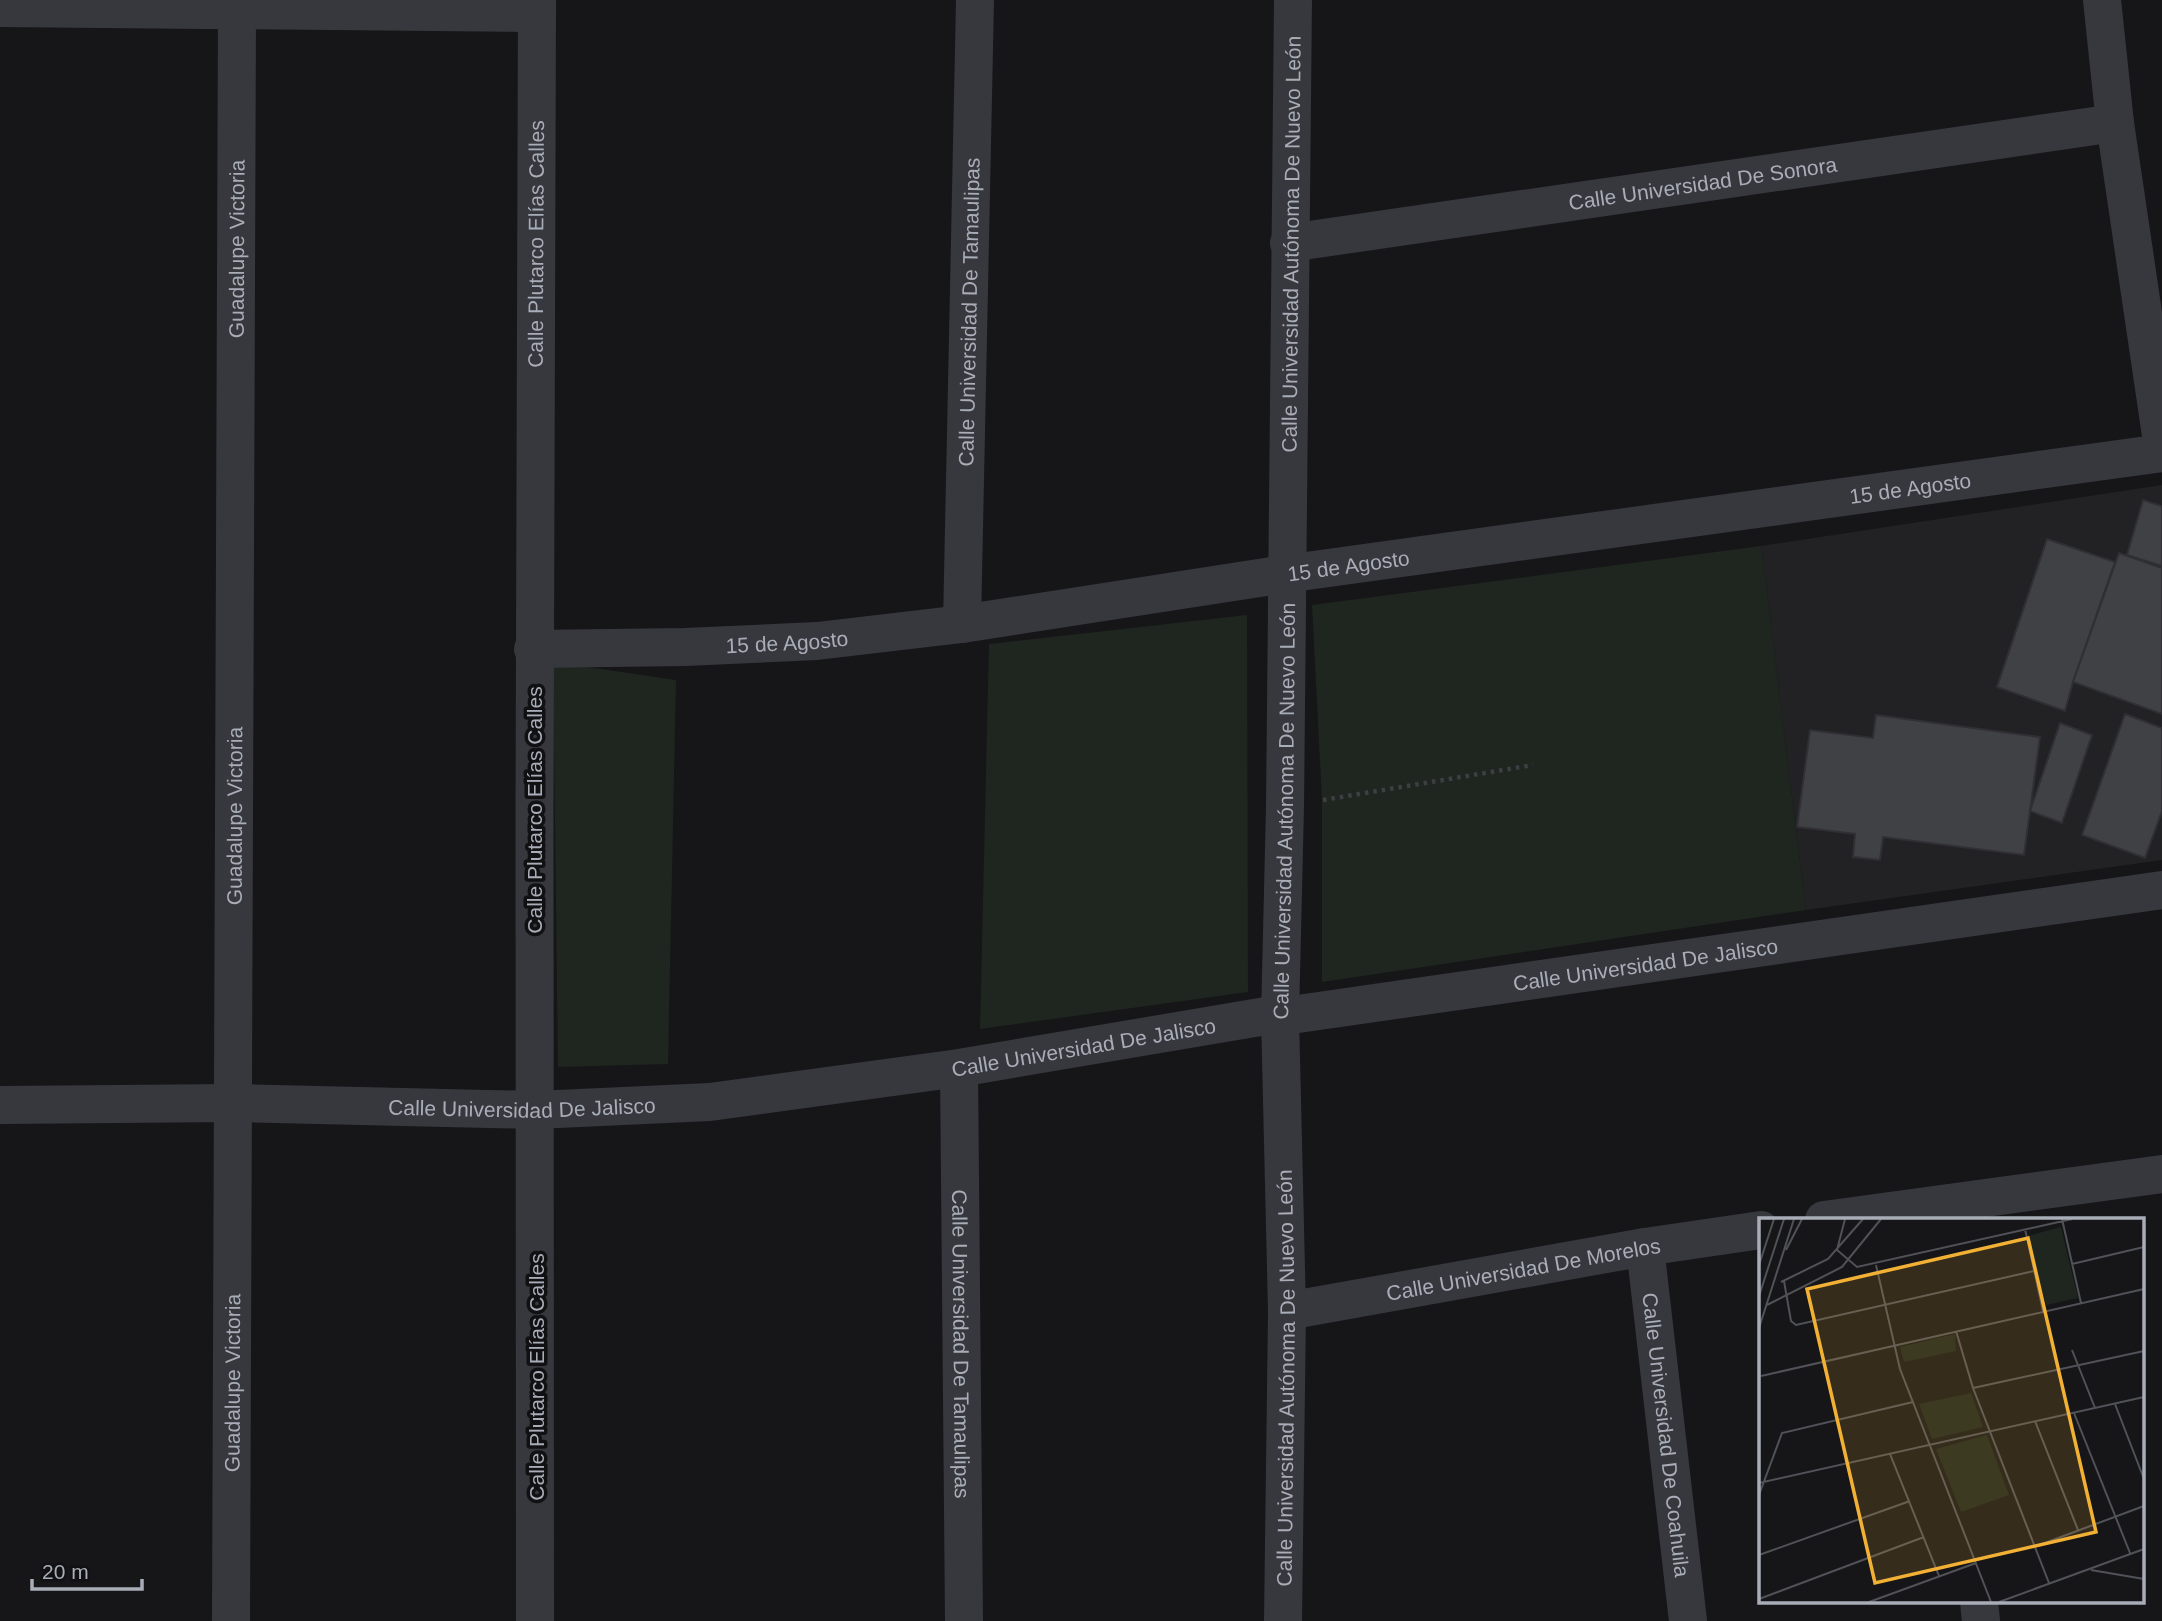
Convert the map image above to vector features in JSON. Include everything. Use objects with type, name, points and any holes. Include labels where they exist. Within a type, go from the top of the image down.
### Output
[{"type":"street","name":"Calle Universidad De Tamaulipas","points":[[962,624],[975,0]]},
{"type":"street","name":"Calle Universidad Autónoma De Nuevo León","points":[[1283,1621],[1287,1311],[1280,1016],[1285,807],[1293,0]]},
{"type":"street","points":[[2102,0],[2115,123],[2162,442]]},
{"type":"street","points":[[0,8],[237,10],[537,6]]},
{"type":"street","name":"Calle Plutarco Elías Calles","points":[[535,1621],[533,649],[537,6]]},
{"type":"street","name":"Guadalupe Victoria","points":[[231,1621],[237,10]]},
{"type":"street","name":"Calle Universidad De Sonora","points":[[1289,243],[2115,123]]},
{"type":"street","name":"15 de Agosto","points":[[533,649],[685,647],[817,641],[962,624],[1286,574],[2162,453]]},
{"type":"street","name":"Calle Universidad De Jalisco","points":[[0,1105],[233,1103],[536,1110],[710,1102],[960,1068],[1280,1016],[2162,890]]},
{"type":"street","name":"Calle Universidad De Tamaulipas","points":[[960,1068],[964,1621]]},
{"type":"street","points":[[1853,1218],[1924,1213],[2162,1174]]},
{"type":"street","name":"Calle Universidad De Morelos","points":[[1287,1311],[1645,1247],[1759,1230]]},
{"type":"street","name":"Calle Universidad De Coahuila","points":[[1645,1247],[1688,1621]]},
{"type":"path","points":[[1285,807],[1533,765]]},
{"type":"shaded area","points":[[2162,485],[2162,860],[1806,910],[1761,546]]},
{"type":"shaded area","points":[[1761,546],[1806,910],[1322,982],[1322,800],[1312,605]]},
{"type":"shaded area","points":[[1247,615],[1248,992],[980,1029],[989,644]]},
{"type":"shaded area","points":[[553,662],[676,680],[668,1064],[558,1067]]},
{"type":"building","points":[[2143,500],[2162,506],[2162,566],[2127,555]]},
{"type":"building","points":[[2047,539],[2115,562],[2065,711],[1997,687]]},
{"type":"building","points":[[2119,553],[2162,568],[2162,714],[2073,682]]},
{"type":"building","points":[[2125,714],[2162,728],[2162,811],[2145,858],[2082,835]]},
{"type":"building","points":[[1876,715],[2040,737],[2024,855],[1883,837],[1880,860],[1853,857],[1855,834],[1797,827],[1810,730],[1873,738]]},
{"type":"building","points":[[2060,723],[2092,735],[2062,823],[2030,811]]}]
